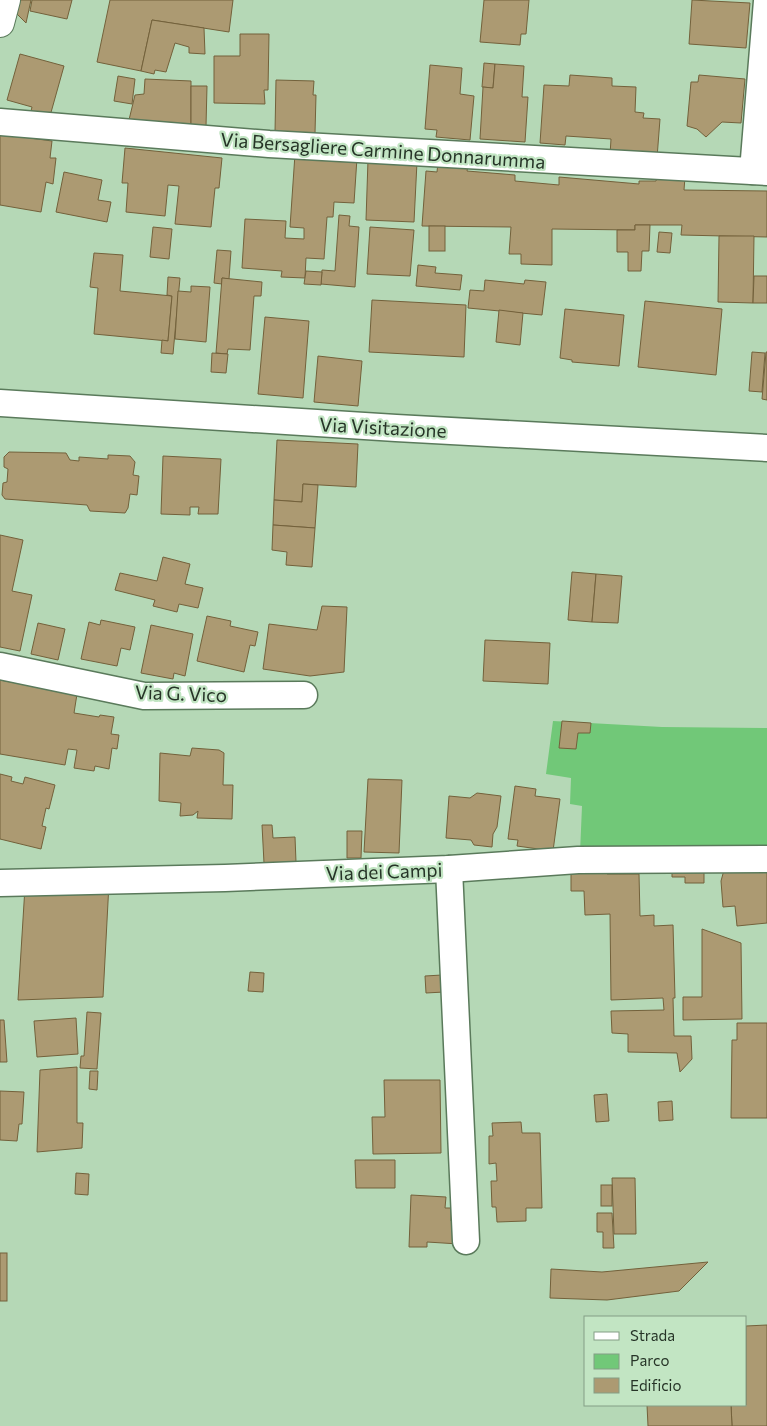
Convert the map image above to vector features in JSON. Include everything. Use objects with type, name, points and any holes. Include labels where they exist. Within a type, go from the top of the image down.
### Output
[{"type":"main road","points":[[0,23],[6,0]]},
{"type":"street","points":[[760,172],[767,1]]},
{"type":"street","name":"Via Bersagliere Carmine Donnarumma","points":[[0,122],[269,144],[760,172]]},
{"type":"street","name":"Via Visitazione","points":[[0,403],[396,428],[767,448]]},
{"type":"street","name":"Via G. Vico","points":[[0,666],[144,696],[304,695]]},
{"type":"street","name":"Via dei Campi","points":[[0,883],[225,878],[449,869],[578,860],[767,859]]},
{"type":"street","points":[[449,869],[466,1241]]},
{"type":"green space","points":[[553,721],[662,727],[767,728],[767,853],[580,853],[582,806],[570,804],[571,778],[546,774]]},
{"type":"building","points":[[19,0],[31,0],[26,23],[16,13]]},
{"type":"building","points":[[32,0],[72,0],[67,19],[30,11]]},
{"type":"building","points":[[110,0],[233,0],[229,32],[152,20],[141,71],[97,62]]},
{"type":"building","points":[[484,0],[529,0],[526,34],[521,34],[520,45],[480,42]]},
{"type":"building","points":[[692,0],[750,3],[746,48],[689,44]]},
{"type":"building","points":[[152,20],[204,28],[205,54],[189,53],[189,47],[175,43],[166,72],[155,70],[154,74],[141,71]]},
{"type":"building","points":[[240,34],[269,34],[268,90],[264,90],[265,104],[214,103],[214,56],[240,56]]},
{"type":"building","points":[[20,54],[64,66],[50,116],[31,111],[32,107],[7,100]]},
{"type":"building","points":[[484,63],[495,64],[493,88],[482,87]]},
{"type":"building","points":[[495,64],[524,66],[522,97],[528,97],[525,142],[480,139],[483,87],[493,88]]},
{"type":"building","points":[[430,65],[462,68],[460,94],[474,96],[470,140],[436,137],[437,130],[425,129]]},
{"type":"building","points":[[570,75],[612,78],[612,86],[636,87],[635,112],[644,113],[643,118],[660,119],[657,158],[610,155],[611,139],[566,136],[565,145],[540,143],[544,85],[569,86]]},
{"type":"building","points":[[699,75],[745,79],[741,123],[722,122],[706,137],[697,129],[687,126],[691,82],[698,82]]},
{"type":"building","points":[[118,76],[135,79],[132,104],[114,101]]},
{"type":"building","points":[[145,79],[191,81],[191,127],[128,124],[135,95],[144,94]]},
{"type":"building","points":[[276,80],[314,81],[313,95],[316,95],[315,133],[275,132]]},
{"type":"building","points":[[191,86],[207,86],[206,126],[191,126]]},
{"type":"building","points":[[0,134],[52,141],[50,158],[56,158],[53,184],[46,182],[41,212],[0,205]]},
{"type":"building","points":[[125,148],[222,158],[219,188],[215,188],[211,227],[175,224],[179,186],[168,185],[165,216],[126,212],[128,183],[122,183]]},
{"type":"building","points":[[295,154],[357,158],[354,203],[334,202],[333,217],[327,217],[324,259],[306,258],[305,278],[281,277],[282,271],[242,268],[245,219],[286,221],[285,238],[304,239],[304,228],[290,227]]},
{"type":"building","points":[[368,160],[417,162],[414,222],[366,220]]},
{"type":"building","points":[[438,162],[468,165],[467,171],[515,175],[515,181],[559,185],[559,177],[639,184],[639,181],[656,181],[657,177],[685,177],[684,190],[767,191],[767,237],[681,235],[682,225],[635,225],[635,230],[552,229],[552,265],[521,264],[521,254],[509,254],[511,227],[422,226],[426,171],[437,172]]},
{"type":"building","points":[[64,172],[102,180],[98,200],[111,202],[107,222],[56,212]]},
{"type":"building","points":[[339,215],[350,216],[349,226],[359,227],[355,287],[321,284],[322,270],[335,271]]},
{"type":"building","points":[[635,225],[650,225],[649,251],[642,251],[641,271],[628,271],[628,252],[617,252],[617,230],[635,230]]},
{"type":"building","points":[[429,226],[445,226],[445,251],[429,251]]},
{"type":"building","points":[[153,227],[172,229],[169,259],[150,257]]},
{"type":"building","points":[[370,227],[414,230],[410,276],[367,274]]},
{"type":"building","points":[[659,232],[672,233],[670,253],[657,252]]},
{"type":"building","points":[[719,236],[754,236],[753,303],[718,302]]},
{"type":"building","points":[[217,250],[231,251],[229,279],[222,278],[222,284],[214,283]]},
{"type":"building","points":[[94,253],[123,255],[120,291],[172,296],[168,341],[94,334],[98,288],[90,287]]},
{"type":"building","points":[[418,265],[436,267],[435,273],[462,275],[460,290],[416,286]]},
{"type":"building","points":[[306,271],[322,272],[321,285],[304,284]]},
{"type":"building","points":[[754,276],[767,276],[767,303],[753,303]]},
{"type":"building","points":[[168,277],[180,278],[173,354],[161,353],[162,340],[168,341],[172,296],[167,295]]},
{"type":"building","points":[[222,278],[262,282],[261,296],[254,296],[250,350],[228,349],[227,354],[216,353]]},
{"type":"building","points":[[485,280],[524,284],[525,280],[546,282],[542,315],[468,308],[470,290],[484,291]]},
{"type":"building","points":[[191,286],[210,287],[206,342],[175,339],[178,291],[191,292]]},
{"type":"building","points":[[372,300],[466,305],[464,357],[369,352]]},
{"type":"building","points":[[645,301],[722,309],[716,375],[638,367]]},
{"type":"building","points":[[565,309],[624,315],[619,366],[572,362],[572,360],[560,358]]},
{"type":"building","points":[[499,310],[523,313],[520,345],[496,342]]},
{"type":"building","points":[[265,317],[309,321],[303,398],[258,394]]},
{"type":"building","points":[[752,352],[765,353],[762,392],[749,391]]},
{"type":"building","points":[[767,352],[767,400],[762,399]]},
{"type":"building","points":[[212,353],[228,354],[226,373],[211,372]]},
{"type":"building","points":[[318,356],[362,361],[358,406],[314,402]]},
{"type":"building","points":[[277,440],[358,444],[356,487],[303,484],[302,502],[274,500]]},
{"type":"building","points":[[9,452],[66,453],[70,460],[79,461],[79,457],[108,459],[108,455],[130,456],[135,462],[133,475],[139,476],[137,495],[130,494],[128,508],[125,513],[90,511],[87,505],[5,499],[2,495],[3,483],[7,482],[8,469],[4,467],[4,457]]},
{"type":"building","points":[[163,456],[221,459],[218,514],[198,514],[199,507],[190,507],[190,515],[161,514]]},
{"type":"building","points":[[303,484],[318,485],[315,528],[273,525],[274,500],[302,502]]},
{"type":"building","points":[[273,525],[315,528],[312,567],[286,565],[287,552],[272,550]]},
{"type":"building","points":[[0,535],[23,540],[12,591],[32,595],[20,651],[0,647]]},
{"type":"building","points":[[163,557],[190,564],[185,584],[203,588],[198,608],[179,604],[177,612],[153,606],[155,600],[115,590],[120,573],[157,581]]},
{"type":"building","points":[[572,572],[596,574],[592,622],[568,620]]},
{"type":"building","points":[[596,574],[622,576],[618,623],[592,622]]},
{"type":"building","points":[[322,606],[347,607],[344,672],[310,676],[263,669],[269,624],[317,630]]},
{"type":"building","points":[[207,616],[231,621],[230,626],[258,632],[255,646],[250,645],[244,672],[197,661]]},
{"type":"building","points":[[101,620],[135,627],[130,650],[121,648],[117,666],[81,659],[89,622],[100,625]]},
{"type":"building","points":[[38,623],[65,629],[58,660],[31,654]]},
{"type":"building","points":[[151,625],[193,634],[185,676],[174,673],[173,679],[141,673]]},
{"type":"building","points":[[485,640],[550,643],[548,684],[483,681]]},
{"type":"building","points":[[0,680],[77,694],[74,713],[114,717],[111,734],[119,735],[117,749],[112,748],[109,769],[95,766],[94,771],[74,768],[77,750],[68,749],[65,765],[0,754]]},
{"type":"building","points":[[562,721],[591,723],[590,733],[578,733],[576,749],[559,748]]},
{"type":"building","points":[[192,748],[219,750],[224,753],[223,785],[233,785],[232,819],[197,818],[198,811],[193,815],[180,816],[181,803],[159,801],[160,753],[190,756]]},
{"type":"building","points":[[0,774],[12,777],[11,781],[23,784],[25,777],[55,785],[49,809],[46,808],[42,826],[46,827],[41,849],[0,839]]},
{"type":"building","points":[[368,779],[402,780],[399,853],[364,852]]},
{"type":"building","points":[[515,786],[536,789],[535,796],[560,799],[553,851],[517,846],[518,840],[508,839]]},
{"type":"building","points":[[477,793],[501,796],[492,847],[474,845],[471,840],[446,838],[449,796],[470,798]]},
{"type":"building","points":[[262,825],[272,825],[273,838],[295,837],[296,862],[264,863]]},
{"type":"building","points":[[347,831],[362,831],[361,858],[347,858]]},
{"type":"building","points":[[672,863],[704,864],[704,883],[685,883],[685,877],[672,877]]},
{"type":"building","points":[[607,865],[607,874],[639,874],[640,916],[654,915],[654,926],[673,925],[674,1036],[691,1036],[692,1059],[680,1072],[677,1053],[628,1052],[628,1034],[612,1033],[611,1011],[664,1010],[663,998],[611,1000],[610,914],[585,915],[584,891],[571,891],[571,866]]},
{"type":"building","points":[[767,866],[767,923],[737,926],[735,906],[723,907],[721,881],[724,870]]},
{"type":"building","points":[[109,883],[103,997],[18,1000],[25,887]]},
{"type":"building","points":[[702,929],[741,943],[742,1019],[683,1020],[683,997],[702,997]]},
{"type":"building","points":[[250,972],[264,973],[263,992],[248,991]]},
{"type":"building","points":[[442,975],[444,992],[426,993],[425,976]]},
{"type":"building","points":[[87,1012],[101,1013],[97,1069],[80,1068],[81,1056],[84,1056]]},
{"type":"building","points":[[76,1018],[78,1054],[37,1057],[34,1021]]},
{"type":"building","points":[[0,1020],[4,1020],[7,1062],[0,1062]]},
{"type":"building","points":[[737,1023],[767,1023],[767,1118],[731,1118],[732,1040],[737,1040]]},
{"type":"building","points":[[77,1067],[77,1123],[83,1123],[82,1148],[37,1152],[40,1070]]},
{"type":"building","points":[[90,1071],[98,1071],[97,1090],[89,1089]]},
{"type":"building","points":[[384,1080],[440,1080],[441,1153],[373,1154],[372,1117],[385,1117]]},
{"type":"building","points":[[0,1091],[24,1092],[22,1124],[19,1124],[17,1141],[0,1140]]},
{"type":"building","points":[[607,1094],[609,1121],[596,1122],[594,1095]]},
{"type":"building","points":[[672,1101],[673,1120],[659,1121],[658,1102]]},
{"type":"building","points":[[521,1122],[522,1133],[540,1133],[542,1208],[526,1208],[526,1221],[497,1222],[496,1207],[492,1207],[491,1181],[497,1181],[496,1163],[489,1164],[489,1136],[493,1136],[492,1123]]},
{"type":"building","points":[[355,1160],[395,1160],[395,1188],[356,1188]]},
{"type":"building","points":[[76,1173],[89,1174],[88,1195],[75,1194]]},
{"type":"building","points":[[612,1178],[635,1178],[636,1234],[614,1234]]},
{"type":"building","points":[[601,1185],[612,1185],[612,1206],[601,1206]]},
{"type":"building","points":[[411,1195],[446,1197],[445,1208],[451,1208],[451,1221],[460,1221],[459,1244],[427,1242],[427,1247],[409,1247]]},
{"type":"building","points":[[597,1213],[612,1213],[614,1248],[603,1248],[603,1232],[597,1232]]},
{"type":"building","points":[[0,1253],[7,1253],[7,1301],[0,1301]]},
{"type":"building","points":[[708,1262],[679,1291],[607,1300],[550,1298],[551,1269],[602,1272]]},
{"type":"building","points":[[767,1325],[767,1426],[732,1426],[731,1406],[747,1406],[747,1326]]},
{"type":"building","points":[[647,1406],[731,1406],[732,1426],[648,1426]]}]
